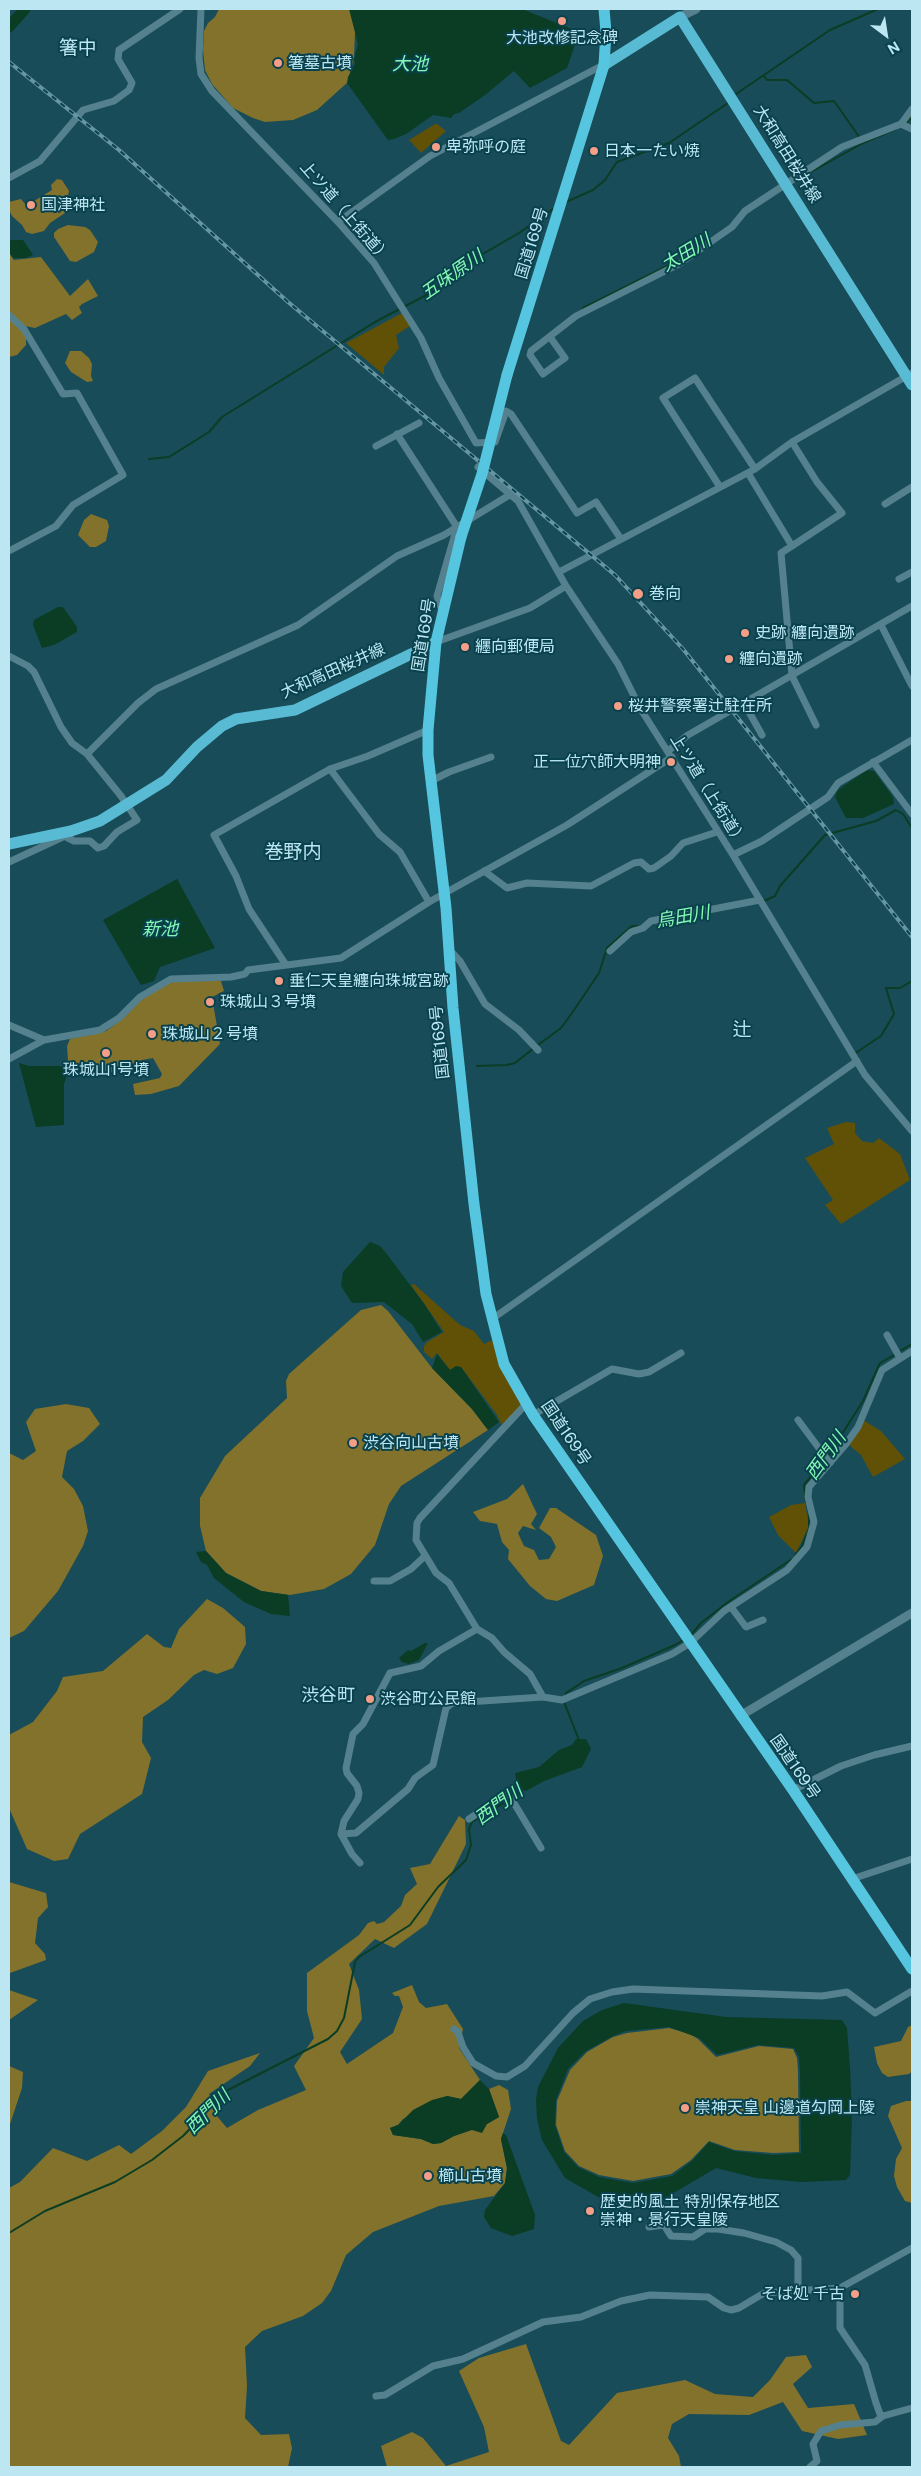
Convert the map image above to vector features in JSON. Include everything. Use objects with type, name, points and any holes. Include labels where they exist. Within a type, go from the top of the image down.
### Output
[{"type":"highway","name":"国道169号","points":[[604,9],[606,32],[604,65],[508,375],[482,474],[459,532],[436,642],[428,730],[431,782],[444,894],[453,1008],[474,1204],[486,1294],[504,1364],[526,1404],[686,1638],[793,1790],[912,1969]]},
{"type":"main road","points":[[604,65],[680,17]]},
{"type":"main road","name":"大和高田桜井線","points":[[680,17],[910,378]]},
{"type":"main road","name":"大和高田桜井線","points":[[9,844],[67,834],[100,821],[166,780],[197,747],[222,726],[236,719],[295,710],[436,642]]},
{"type":"street","points":[[9,178],[40,161],[83,110],[114,101],[124,95],[132,83],[118,59],[119,50],[180,9]]},
{"type":"street","name":"上ツ道（上街道）","points":[[201,9],[198,58],[201,74],[212,90],[338,222],[374,264],[421,338],[439,378],[476,443],[495,442],[506,411],[511,414],[577,513],[596,502],[621,539]]},
{"type":"street","points":[[680,17],[696,9]]},
{"type":"street","points":[[338,222],[430,156],[604,65]]},
{"type":"street","points":[[585,76],[592,78],[595,93]]},
{"type":"street","points":[[550,337],[565,358],[542,374],[530,355],[531,351],[576,316],[679,264],[732,227],[745,211],[842,147],[901,124],[912,109]]},
{"type":"street","points":[[901,124],[912,129]]},
{"type":"street","points":[[9,315],[24,329],[63,394],[78,393],[122,475],[74,506],[56,526],[9,551]]},
{"type":"street","points":[[720,487],[663,398],[695,378],[751,471],[792,546]]},
{"type":"street","points":[[559,572],[751,471],[792,442],[910,378]]},
{"type":"street","points":[[376,446],[419,423]]},
{"type":"street","points":[[397,434],[459,532]]},
{"type":"street","points":[[792,442],[817,482],[842,513],[781,553],[792,676],[816,725]]},
{"type":"street","name":"上ツ道（上街道）","points":[[478,467],[518,501],[566,586],[618,664],[640,708],[733,855],[865,1074],[912,1131]]},
{"type":"street","points":[[885,504],[912,487]]},
{"type":"street","points":[[87,754],[138,703],[156,689],[298,625],[389,561],[459,532],[511,494]]},
{"type":"street","points":[[899,579],[912,572]]},
{"type":"street","points":[[436,642],[530,608],[566,586]]},
{"type":"street","points":[[9,1059],[44,1040],[100,1030],[118,1018],[140,997],[171,979],[231,977],[245,974],[248,970],[341,958],[429,902],[567,825],[670,754],[688,735],[912,606]]},
{"type":"street","points":[[881,625],[912,686]]},
{"type":"street","points":[[9,656],[28,666],[34,672],[61,727],[72,743],[87,754],[128,805],[137,820],[117,832],[104,846],[98,848],[90,841],[74,841],[67,834],[9,862]]},
{"type":"street","points":[[744,703],[762,735]]},
{"type":"street","points":[[286,965],[250,909],[236,876],[214,835],[330,768],[368,756],[428,730]]},
{"type":"street","points":[[733,855],[762,841],[828,797],[838,783],[912,740]]},
{"type":"street","points":[[431,782],[449,772],[491,757]]},
{"type":"street","points":[[873,762],[912,814]]},
{"type":"street","points":[[330,768],[379,834],[400,852],[429,902]]},
{"type":"street","points":[[484,871],[507,888],[527,883],[591,886],[634,862],[641,862],[649,869],[654,868],[672,856],[683,843],[717,832]]},
{"type":"street","points":[[610,951],[630,932],[643,928],[651,921],[760,900]]},
{"type":"street","points":[[449,949],[460,961],[485,1004],[519,1030],[538,1050]]},
{"type":"street","points":[[9,1025],[44,1040]]},
{"type":"street","points":[[492,1319],[857,1061]]},
{"type":"street","points":[[887,1335],[898,1355]]},
{"type":"street","points":[[341,1834],[356,1833],[408,1789],[415,1778],[433,1765],[446,1708],[452,1703],[543,1697],[565,1699],[672,1654],[686,1638],[787,1570],[807,1547],[814,1522],[808,1498],[809,1487],[828,1461],[858,1427],[882,1370],[898,1355],[912,1351]]},
{"type":"street","points":[[533,1415],[612,1369],[638,1374],[649,1372],[681,1353]]},
{"type":"street","points":[[526,1404],[420,1518],[417,1523],[416,1540],[436,1573],[449,1583],[478,1629],[492,1638],[504,1652],[530,1674],[543,1697]]},
{"type":"street","points":[[798,1420],[828,1461]]},
{"type":"street","points":[[374,1581],[390,1580],[411,1568],[425,1556]]},
{"type":"street","points":[[731,1607],[746,1627],[763,1620]]},
{"type":"street","points":[[740,1716],[912,1613]]},
{"type":"street","points":[[360,1863],[352,1854],[341,1834],[344,1820],[358,1799],[359,1793],[357,1786],[346,1773],[346,1762],[353,1734],[363,1724],[390,1672],[421,1666],[439,1651],[478,1629]]},
{"type":"street","points":[[793,1790],[841,1766],[874,1755],[912,1746]]},
{"type":"street","points":[[469,1819],[508,1793],[541,1848]]},
{"type":"street","points":[[852,1880],[912,1859]]},
{"type":"street","points":[[454,2029],[458,2032],[463,2047],[474,2063],[502,2078],[514,2074],[525,2066],[573,2012],[590,1999],[612,1992],[633,1989],[822,1996],[847,1992],[875,2013],[912,1991]]},
{"type":"street","points":[[649,2227],[664,2225],[671,2236],[693,2237],[705,2229],[718,2229],[744,2233],[776,2242],[791,2250],[798,2258],[798,2291]]},
{"type":"street","points":[[376,2396],[385,2395],[433,2366],[463,2359],[543,2322],[581,2317],[632,2298],[650,2295],[694,2295],[708,2297],[724,2308],[731,2310],[739,2308],[764,2293],[840,2288],[912,2248]]},
{"type":"street","points":[[840,2288],[840,2328],[865,2365],[880,2414],[883,2416]]},
{"type":"street","points":[[810,2467],[817,2461],[813,2444],[820,2431],[840,2425],[875,2422],[883,2416],[912,2408]]},
{"type":"shaded area","name":"箸墓古墳","points":[[219,9],[356,9],[354,57],[348,82],[317,110],[293,120],[265,122],[233,108],[212,84],[205,70],[204,31]]},
{"type":"shaded area","points":[[435,124],[446,131],[421,153],[409,140]]},
{"type":"shaded area","points":[[57,179],[62,180],[69,191],[65,213],[50,223],[44,231],[32,234],[26,232],[22,225],[12,216],[9,210],[9,202],[21,199],[29,209],[36,205],[34,201],[52,190],[51,185]]},
{"type":"shaded area","points":[[68,225],[85,227],[90,230],[98,242],[94,252],[76,262],[70,261],[54,237],[54,233],[58,229]]},
{"type":"shaded area","points":[[9,253],[14,260],[41,257],[70,296],[88,279],[98,296],[82,304],[79,307],[82,313],[72,320],[66,314],[35,328],[25,326],[9,313]]},
{"type":"shaded area","points":[[402,313],[410,326],[396,335],[399,348],[384,367],[384,375],[346,343]]},
{"type":"shaded area","points":[[9,317],[26,334],[26,345],[17,355],[9,357]]},
{"type":"shaded area","points":[[70,351],[81,351],[89,358],[92,364],[91,376],[93,381],[87,382],[71,372],[65,363]]},
{"type":"shaded area","points":[[91,514],[107,520],[109,526],[106,541],[96,547],[90,547],[78,535],[84,520]]},
{"type":"shaded area","points":[[182,980],[221,981],[224,991],[212,997],[220,1044],[179,1086],[151,1094],[135,1095],[133,1084],[160,1078],[162,1074],[153,1058],[137,1061],[124,1070],[102,1073],[73,1067],[68,1061],[67,1046],[70,1039],[106,1031],[121,1020],[146,996],[168,983]]},
{"type":"shaded area","points":[[846,1122],[855,1123],[855,1133],[862,1141],[873,1143],[879,1138],[900,1154],[910,1180],[841,1224],[825,1205],[833,1200],[805,1158],[834,1144],[827,1128]]},
{"type":"shaded area","points":[[414,1284],[460,1325],[474,1331],[484,1344],[492,1340],[524,1404],[505,1422],[501,1424],[497,1415],[461,1367],[450,1370],[437,1353],[432,1359],[424,1352],[424,1346],[427,1342],[444,1332],[411,1285]]},
{"type":"shaded area","name":"渋谷向山古墳","points":[[381,1305],[388,1311],[432,1368],[472,1409],[488,1430],[401,1486],[389,1504],[375,1545],[351,1574],[324,1589],[290,1595],[261,1591],[226,1573],[206,1551],[200,1526],[200,1498],[225,1456],[287,1398],[286,1381],[289,1374],[361,1310]]},
{"type":"shaded area","points":[[66,1404],[89,1408],[100,1424],[83,1441],[67,1451],[62,1477],[74,1489],[83,1506],[88,1531],[83,1546],[58,1591],[24,1631],[9,1638],[9,1453],[23,1460],[36,1451],[26,1422],[35,1409]]},
{"type":"shaded area","points":[[863,1420],[881,1431],[905,1459],[873,1477],[861,1455],[848,1444]]},
{"type":"shaded area","points":[[523,1484],[537,1514],[531,1524],[536,1530],[523,1526],[518,1533],[524,1546],[534,1550],[539,1560],[549,1559],[556,1547],[551,1537],[539,1528],[550,1508],[556,1508],[596,1535],[603,1556],[594,1585],[557,1601],[546,1599],[530,1586],[508,1559],[509,1550],[502,1542],[497,1524],[480,1521],[473,1512],[507,1499]]},
{"type":"shaded area","points":[[805,1503],[809,1526],[796,1553],[778,1535],[769,1517],[791,1505]]},
{"type":"shaded area","points":[[207,1599],[223,1608],[245,1627],[246,1644],[233,1668],[217,1674],[204,1670],[194,1675],[168,1700],[143,1717],[142,1742],[151,1758],[142,1794],[80,1834],[68,1859],[54,1861],[27,1849],[9,1808],[9,1735],[33,1722],[57,1691],[63,1677],[103,1671],[147,1634],[164,1647],[171,1648],[179,1629]]},
{"type":"shaded area","points":[[459,1816],[465,1820],[466,1844],[427,1924],[394,1948],[375,1939],[349,1964],[359,1990],[362,2019],[340,2052],[347,2064],[393,2033],[403,2007],[399,1996],[395,1996],[392,1993],[412,1985],[419,2002],[426,2008],[447,2004],[463,2029],[459,2048],[480,2080],[461,2099],[447,2096],[390,2128],[393,2135],[421,2139],[433,2144],[441,2143],[499,2117],[489,2089],[499,2085],[508,2090],[511,2109],[501,2139],[507,2168],[505,2183],[494,2196],[439,2206],[373,2232],[346,2255],[331,2291],[322,2303],[303,2316],[262,2331],[245,2347],[247,2386],[245,2418],[261,2435],[289,2434],[292,2448],[288,2467],[9,2467],[9,2188],[20,2182],[53,2148],[87,2161],[119,2145],[131,2154],[162,2131],[186,2107],[208,2071],[260,2053],[250,2066],[209,2094],[216,2115],[227,2128],[258,2110],[306,2090],[294,2066],[314,2038],[307,2011],[307,1973],[359,1935],[368,1923],[374,1921],[377,1924],[384,1922],[401,1906],[405,1895],[417,1884],[410,1868],[430,1864]]},
{"type":"shaded area","points":[[9,1882],[46,1893],[48,1907],[38,1918],[35,1943],[45,1954],[46,1960],[10,1973]]},
{"type":"shaded area","points":[[9,1990],[38,2000],[9,2020]]},
{"type":"shaded area","points":[[912,2025],[912,2071],[909,2074],[888,2077],[882,2073],[877,2063],[874,2047],[901,2041],[908,2027]]},
{"type":"shaded area","points":[[669,2028],[690,2034],[698,2039],[716,2057],[759,2046],[793,2049],[797,2058],[798,2071],[799,2152],[773,2153],[735,2150],[709,2141],[691,2160],[671,2174],[633,2181],[599,2175],[579,2166],[565,2151],[556,2125],[557,2101],[570,2070],[587,2052],[613,2037],[627,2033]]},
{"type":"shaded area","points":[[9,2066],[23,2072],[22,2088],[9,2127]]},
{"type":"shaded area","points":[[912,2101],[912,2203],[905,2201],[897,2187],[894,2176],[896,2159],[902,2148],[888,2116],[891,2106]]},
{"type":"shaded area","points":[[526,2344],[561,2441],[569,2445],[617,2393],[685,2380],[715,2394],[753,2397],[770,2380],[786,2357],[806,2355],[812,2367],[793,2384],[808,2408],[854,2404],[867,2435],[838,2439],[802,2431],[783,2402],[749,2415],[689,2414],[672,2424],[668,2438],[679,2456],[681,2467],[387,2467],[381,2446],[412,2432],[423,2438],[446,2466],[489,2452],[484,2427],[459,2371],[479,2358]]},
{"type":"water","name":"大池","points":[[349,9],[522,9],[569,28],[574,31],[575,34],[573,36],[577,39],[567,68],[530,88],[514,71],[485,95],[459,113],[454,114],[451,118],[433,115],[406,134],[388,140],[347,83],[355,64],[354,59],[358,44]]},
{"type":"water","points":[[9,240],[23,240],[33,255],[26,258],[13,258],[9,252]]},
{"type":"water","points":[[58,607],[63,607],[77,627],[77,632],[54,645],[42,648],[33,625],[34,620]]},
{"type":"water","points":[[867,770],[874,771],[893,797],[894,804],[863,818],[846,818],[835,797],[838,790]]},
{"type":"water","name":"新池","points":[[177,879],[215,948],[160,967],[154,981],[141,985],[103,920]]},
{"type":"water","points":[[19,1063],[29,1066],[60,1066],[68,1071],[64,1084],[64,1125],[36,1127]]},
{"type":"water","points":[[370,1242],[380,1246],[386,1253],[425,1305],[442,1332],[423,1342],[412,1324],[384,1302],[352,1303],[341,1286],[343,1272]]},
{"type":"water","points":[[437,1354],[450,1370],[456,1366],[461,1367],[499,1422],[488,1430],[472,1409],[432,1368]]},
{"type":"water","points":[[206,1551],[226,1573],[261,1591],[288,1595],[290,1616],[271,1614],[244,1602],[214,1578],[207,1565],[201,1562],[196,1552]]},
{"type":"water","points":[[428,1643],[419,1660],[409,1664],[402,1662],[399,1658],[408,1650],[411,1651]]},
{"type":"water","points":[[576,1739],[586,1739],[591,1749],[582,1767],[544,1781],[526,1791],[519,1789],[515,1773],[539,1767],[559,1750],[572,1745]]},
{"type":"water","points":[[624,2003],[726,2017],[842,2020],[847,2028],[850,2068],[852,2114],[850,2175],[846,2180],[801,2182],[756,2178],[716,2168],[665,2198],[639,2203],[622,2203],[600,2198],[565,2178],[542,2140],[537,2119],[536,2100],[538,2087],[558,2048],[583,2021],[602,2010]],"holes":[[[669,2027],[699,2038],[717,2055],[758,2045],[794,2048],[799,2057],[800,2071],[801,2153],[773,2155],[734,2151],[709,2142],[692,2161],[672,2176],[633,2183],[599,2177],[578,2167],[564,2152],[555,2125],[556,2100],[568,2069],[586,2051],[626,2031]]]},
{"type":"water","points":[[480,2080],[489,2089],[499,2117],[487,2124],[482,2133],[472,2130],[441,2143],[433,2144],[421,2139],[393,2135],[390,2128],[398,2125],[413,2110],[432,2100],[447,2096],[461,2099]]},
{"type":"water","points":[[503,2133],[506,2135],[535,2215],[534,2229],[512,2236],[491,2228],[484,2217],[485,2210],[505,2183],[507,2168],[501,2139]]},
{"type":"waterway","points":[[9,27],[25,9]]},
{"type":"waterway","points":[[736,94],[830,30],[878,9]]},
{"type":"waterway","name":"五味原川","points":[[764,76],[767,80],[787,80],[814,103],[834,101],[860,138]]},
{"type":"waterway","name":"五味原川","points":[[566,202],[593,190],[605,180],[617,162],[669,143],[728,103]]},
{"type":"waterway","name":"太田川","points":[[905,124],[912,117]]},
{"type":"waterway","name":"太田川","points":[[809,173],[863,143],[896,129]]},
{"type":"waterway","name":"五味原川","points":[[149,459],[169,457],[209,432],[222,417],[375,322],[434,291],[462,266],[519,233],[553,209]]},
{"type":"waterway","name":"太田川","points":[[583,308],[679,260]]},
{"type":"waterway","name":"烏田川","points":[[764,901],[775,896],[780,886],[825,835],[876,821],[896,810],[903,814],[912,828]]},
{"type":"waterway","name":"烏田川","points":[[664,922],[691,917]]},
{"type":"waterway","name":"烏田川","points":[[538,1045],[561,1028],[572,1013],[599,973],[607,948],[632,926],[639,926]]},
{"type":"waterway","points":[[854,1054],[881,1036],[894,1014],[886,988],[900,988],[912,981]]},
{"type":"waterway","name":"烏田川","points":[[477,1066],[515,1063],[534,1048]]},
{"type":"waterway","name":"西門川","points":[[900,1351],[912,1344]]},
{"type":"waterway","name":"西門川","points":[[828,1456],[863,1401],[880,1363],[896,1354]]},
{"type":"waterway","name":"西門川","points":[[806,1502],[804,1485],[825,1459]]},
{"type":"waterway","name":"西門川","points":[[795,1555],[802,1546],[809,1529],[809,1516]]},
{"type":"waterway","name":"西門川","points":[[691,1635],[701,1623],[728,1602],[792,1559]]},
{"type":"waterway","name":"西門川","points":[[565,1697],[566,1693],[584,1681],[622,1668],[685,1639]]},
{"type":"waterway","name":"西門川","points":[[564,1702],[579,1740]]},
{"type":"waterway","name":"西門川","points":[[513,1798],[523,1789]]},
{"type":"waterway","name":"西門川","points":[[9,2233],[45,2211],[115,2182],[152,2160],[183,2136],[226,2091],[328,2039],[337,2031],[344,2018],[355,1962],[359,1957],[410,1925],[438,1887],[466,1860],[471,1845],[469,1829],[472,1822],[509,1800]]},
{"type":"railway","points":[[9,62],[119,150],[288,302],[615,575],[683,649],[912,937]]},
{"type":"place","name":"大池改修記念碑","points":[[562,21]]},
{"type":"place","name":"箸墓古墳","points":[[278,63]]},
{"type":"place","name":"卑弥呼の庭","points":[[436,147]]},
{"type":"place","name":"日本一たい焼","points":[[594,151]]},
{"type":"place","name":"国津神社","points":[[31,205]]},
{"type":"place","name":"巻向","points":[[638,594]]},
{"type":"place","name":"史跡 纏向遺跡","points":[[745,633]]},
{"type":"place","name":"纒向郵便局","points":[[465,647]]},
{"type":"place","name":"纏向遺跡","points":[[729,659]]},
{"type":"place","name":"桜井警察署辻駐在所","points":[[618,706]]},
{"type":"place","name":"正一位穴師大明神","points":[[671,762]]},
{"type":"place","name":"垂仁天皇纏向珠城宮跡","points":[[279,981]]},
{"type":"place","name":"珠城山３号墳","points":[[210,1002]]},
{"type":"place","name":"珠城山２号墳","points":[[152,1034]]},
{"type":"place","name":"珠城山1号墳","points":[[106,1053]]},
{"type":"place","name":"渋谷向山古墳","points":[[353,1443]]},
{"type":"place","name":"渋谷町公民館","points":[[370,1699]]},
{"type":"place","name":"崇神天皇 山邊道勾岡上陵","points":[[685,2108]]},
{"type":"place","name":"櫛山古墳","points":[[428,2176]]},
{"type":"place","name":"歴史的風土 特別保存地区 崇神・景行天皇陵","points":[[590,2211]]},
{"type":"place","name":"そば処 千古","points":[[855,2294]]},
{"type":"district","name":"箸中","points":[[78,48]]},
{"type":"district","name":"巻野内","points":[[293,852]]},
{"type":"district","name":"辻","points":[[742,1030]]},
{"type":"district","name":"渋谷町","points":[[328,1695]]}]
